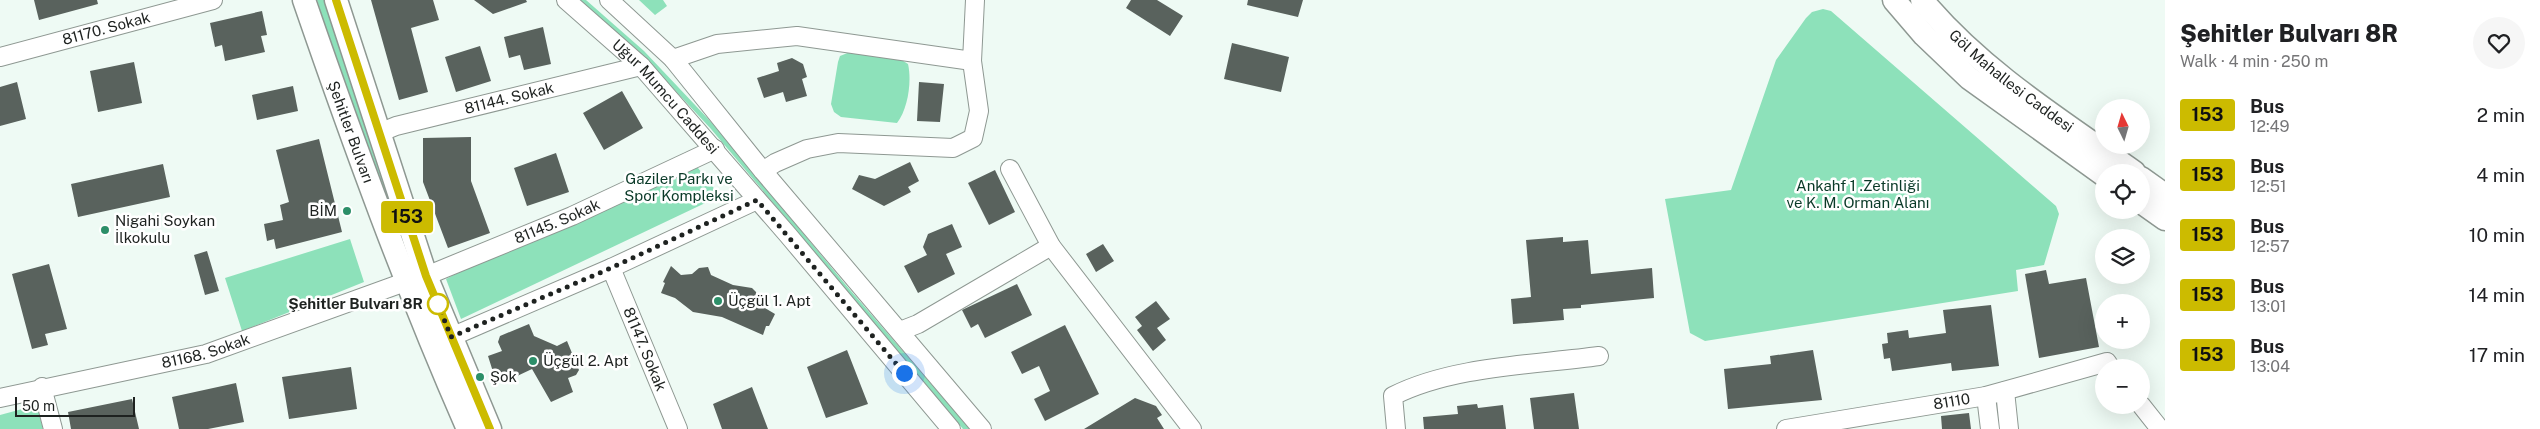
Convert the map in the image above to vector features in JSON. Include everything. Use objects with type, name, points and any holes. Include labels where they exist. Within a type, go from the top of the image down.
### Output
[{"type":"main road","name":"Şehitler Bulvarı","points":[[304,0],[361,165],[405,282],[468,429]]},
{"type":"main road","name":"Şehitler Bulvarı","points":[[336,0],[426,276],[490,429]]},
{"type":"main road","name":"Göl Mahallesi Caddesi","points":[[1894,0],[1924,35],[1969,78],[2095,169]]},
{"type":"main road","name":"Göl Mahallesi Caddesi","points":[[1922,0],[1942,24],[1983,62],[2123,164]]},
{"type":"main road","points":[[2150,184],[2165,195]]},
{"type":"main road","points":[[2150,208],[2165,219]]},
{"type":"street","name":"81170. Sokak","points":[[0,57],[213,0]]},
{"type":"street","name":"Uğur Mumcu Caddesi","points":[[566,0],[641,66],[715,150],[951,429]]},
{"type":"street","name":"Uğur Mumcu Caddesi","points":[[609,0],[673,59],[763,171],[982,429]]},
{"type":"street","points":[[763,171],[775,163],[806,149],[838,143],[952,148],[973,138],[980,111],[972,61],[975,0]]},
{"type":"street","points":[[673,59],[717,44],[797,36],[972,61]]},
{"type":"street","name":"81144. Sokak","points":[[379,133],[396,126],[641,66]]},
{"type":"street","name":"81145. Sokak","points":[[426,276],[572,216],[715,150]]},
{"type":"street","points":[[1010,169],[1051,246],[1192,429]]},
{"type":"street","points":[[451,337],[611,268],[757,200]]},
{"type":"street","points":[[900,332],[918,324],[1051,246]]},
{"type":"street","name":"81147. Sokak","points":[[611,268],[678,429]]},
{"type":"street","name":"81168. Sokak","points":[[0,398],[42,387],[206,354],[405,282]]},
{"type":"street","points":[[1396,429],[1393,396],[1406,389],[1457,376],[1599,356]]},
{"type":"street","name":"81110","points":[[1786,429],[1850,423],[1986,396],[2095,365]]},
{"type":"street","points":[[42,387],[53,429]]},
{"type":"street","points":[[2005,390],[2009,429]]},
{"type":"street","points":[[1986,396],[1990,429]]},
{"type":"street","points":[[2148,414],[2160,429]]},
{"type":"green space","points":[[317,0],[325,0],[378,168],[442,339],[483,429],[478,429],[455,377],[391,217],[352,109]]},
{"type":"green space","points":[[579,0],[586,0],[644,51],[713,124],[845,284],[970,429],[963,429],[711,129],[642,55]]},
{"type":"green space","points":[[639,0],[663,0],[667,6],[655,15]]},
{"type":"green space","name":"Ankahf 1 .Zetinliği ve K. M. Orman Alanı","points":[[1823,9],[1831,11],[2056,206],[2059,214],[2044,265],[2016,270],[2018,291],[1705,341],[1690,333],[1665,199],[1731,190],[1776,60],[1806,18],[1812,12]]},
{"type":"green space","points":[[850,52],[900,59],[908,64],[910,78],[908,95],[904,110],[897,123],[841,117],[834,112],[831,104],[838,62],[840,56]]},
{"type":"green space","name":"Gaziler Parkı ve Spor Kompleksi","points":[[687,154],[720,196],[461,319],[446,279]]},
{"type":"green space","points":[[350,239],[364,282],[242,331],[225,278]]},
{"type":"green space","points":[[37,405],[43,429],[0,429],[0,415]]},
{"type":"building","points":[[34,0],[97,0],[98,4],[39,20]]},
{"type":"building","points":[[371,0],[433,0],[439,20],[411,28],[428,92],[399,100]]},
{"type":"building","points":[[474,0],[526,0],[527,2],[493,14]]},
{"type":"building","points":[[1131,0],[1157,0],[1183,16],[1170,36],[1126,8]]},
{"type":"building","points":[[1248,0],[1303,0],[1298,17],[1247,5]]},
{"type":"building","points":[[262,11],[267,35],[261,36],[265,52],[225,61],[222,45],[215,47],[210,23]]},
{"type":"building","points":[[543,27],[551,64],[524,70],[520,55],[509,58],[504,37]]},
{"type":"building","points":[[1232,43],[1289,57],[1281,92],[1224,79]]},
{"type":"building","points":[[480,46],[491,81],[456,92],[445,57]]},
{"type":"building","points":[[792,58],[803,64],[807,77],[802,79],[807,96],[786,102],[783,92],[764,98],[757,78],[779,71],[777,63]]},
{"type":"building","points":[[134,62],[142,103],[98,112],[90,71]]},
{"type":"building","points":[[17,82],[26,119],[0,126],[0,87]]},
{"type":"building","points":[[919,82],[944,84],[940,122],[917,121]]},
{"type":"building","points":[[293,86],[298,111],[257,120],[252,95]]},
{"type":"building","points":[[622,91],[643,128],[604,150],[583,113]]},
{"type":"building","points":[[471,137],[471,181],[490,233],[448,248],[423,182],[423,138]]},
{"type":"building","points":[[319,139],[342,232],[276,249],[274,239],[267,241],[264,224],[283,220],[280,205],[289,202],[276,150]]},
{"type":"building","points":[[556,153],[569,192],[527,206],[514,168]]},
{"type":"building","points":[[910,162],[919,181],[908,187],[911,192],[884,206],[852,189],[859,175],[875,179]]},
{"type":"building","points":[[163,164],[170,197],[78,217],[71,184]]},
{"type":"building","points":[[995,170],[1015,212],[989,225],[968,183]]},
{"type":"building","points":[[952,224],[962,247],[946,254],[955,274],[918,293],[904,266],[927,255],[923,247],[928,234]]},
{"type":"building","points":[[1563,237],[1563,242],[1588,240],[1591,274],[1652,268],[1654,298],[1581,305],[1581,308],[1563,309],[1564,320],[1513,324],[1511,299],[1531,297],[1526,240]]},
{"type":"building","points":[[1103,244],[1114,261],[1096,272],[1086,254]]},
{"type":"building","points":[[207,251],[219,291],[205,295],[194,255]]},
{"type":"building","points":[[49,264],[67,329],[45,334],[48,345],[32,349],[12,274]]},
{"type":"building","name":"Üçgül 1. Apt","points":[[671,266],[681,275],[692,274],[699,268],[708,267],[711,275],[733,285],[752,288],[756,292],[758,304],[775,314],[769,326],[766,326],[763,335],[722,317],[693,312],[675,298],[661,293],[665,283],[663,282]]},
{"type":"building","points":[[2046,270],[2049,284],[2086,278],[2095,326],[2095,348],[2039,358],[2025,274]]},
{"type":"building","points":[[1017,284],[1032,315],[985,338],[978,324],[971,328],[962,310]]},
{"type":"building","points":[[1156,301],[1170,319],[1157,328],[1166,340],[1153,351],[1137,330],[1142,326],[1135,317]]},
{"type":"building","points":[[1991,305],[1999,366],[1952,371],[1951,363],[1892,371],[1890,358],[1884,359],[1882,344],[1888,343],[1887,333],[1908,330],[1909,338],[1946,333],[1943,310]]},
{"type":"building","name":"Üçgül 2. Apt","points":[[529,324],[534,336],[557,346],[567,341],[579,370],[576,375],[568,378],[573,392],[551,402],[532,369],[515,377],[503,379],[494,375],[488,356],[502,351],[498,342],[500,336]]},
{"type":"building","points":[[1065,325],[1099,394],[1045,421],[1034,399],[1050,391],[1039,366],[1022,374],[1011,352]]},
{"type":"building","points":[[847,350],[868,404],[826,418],[807,367]]},
{"type":"building","points":[[1813,350],[1822,400],[1728,409],[1724,369],[1771,364],[1770,356]]},
{"type":"building","points":[[351,367],[357,409],[289,419],[282,377]]},
{"type":"building","points":[[236,383],[244,422],[208,429],[179,429],[172,397]]},
{"type":"building","points":[[752,387],[768,429],[722,429],[713,404]]},
{"type":"building","points":[[1574,393],[1579,429],[1534,429],[1530,398]]},
{"type":"building","points":[[1135,398],[1156,406],[1162,415],[1157,418],[1164,429],[1084,429]]},
{"type":"building","points":[[132,399],[139,429],[71,429],[68,412]]},
{"type":"building","points":[[1477,404],[1478,408],[1503,405],[1506,429],[1424,429],[1423,417],[1458,414],[1457,406]]},
{"type":"building","points":[[1969,413],[1971,429],[1942,429],[1941,416]]},
{"type":"bus line","name":"153","points":[[336,0],[426,276],[490,429]]},
{"type":"place","name":"BİM","points":[[347,211]]},
{"type":"place","name":"Nigahi Soykan İlkokulu","points":[[105,230]]},
{"type":"place","name":"Üçgül 1. Apt","points":[[718,301]]},
{"type":"place","name":"Şehitler Bulvarı 8R","points":[[438,304]]},
{"type":"place","name":"Üçgül 2. Apt","points":[[533,361]]},
{"type":"place","name":"Şok","points":[[480,377]]},
{"type":"route","points":[[438,304],[451,337],[611,268],[757,200],[904,373]]}]
